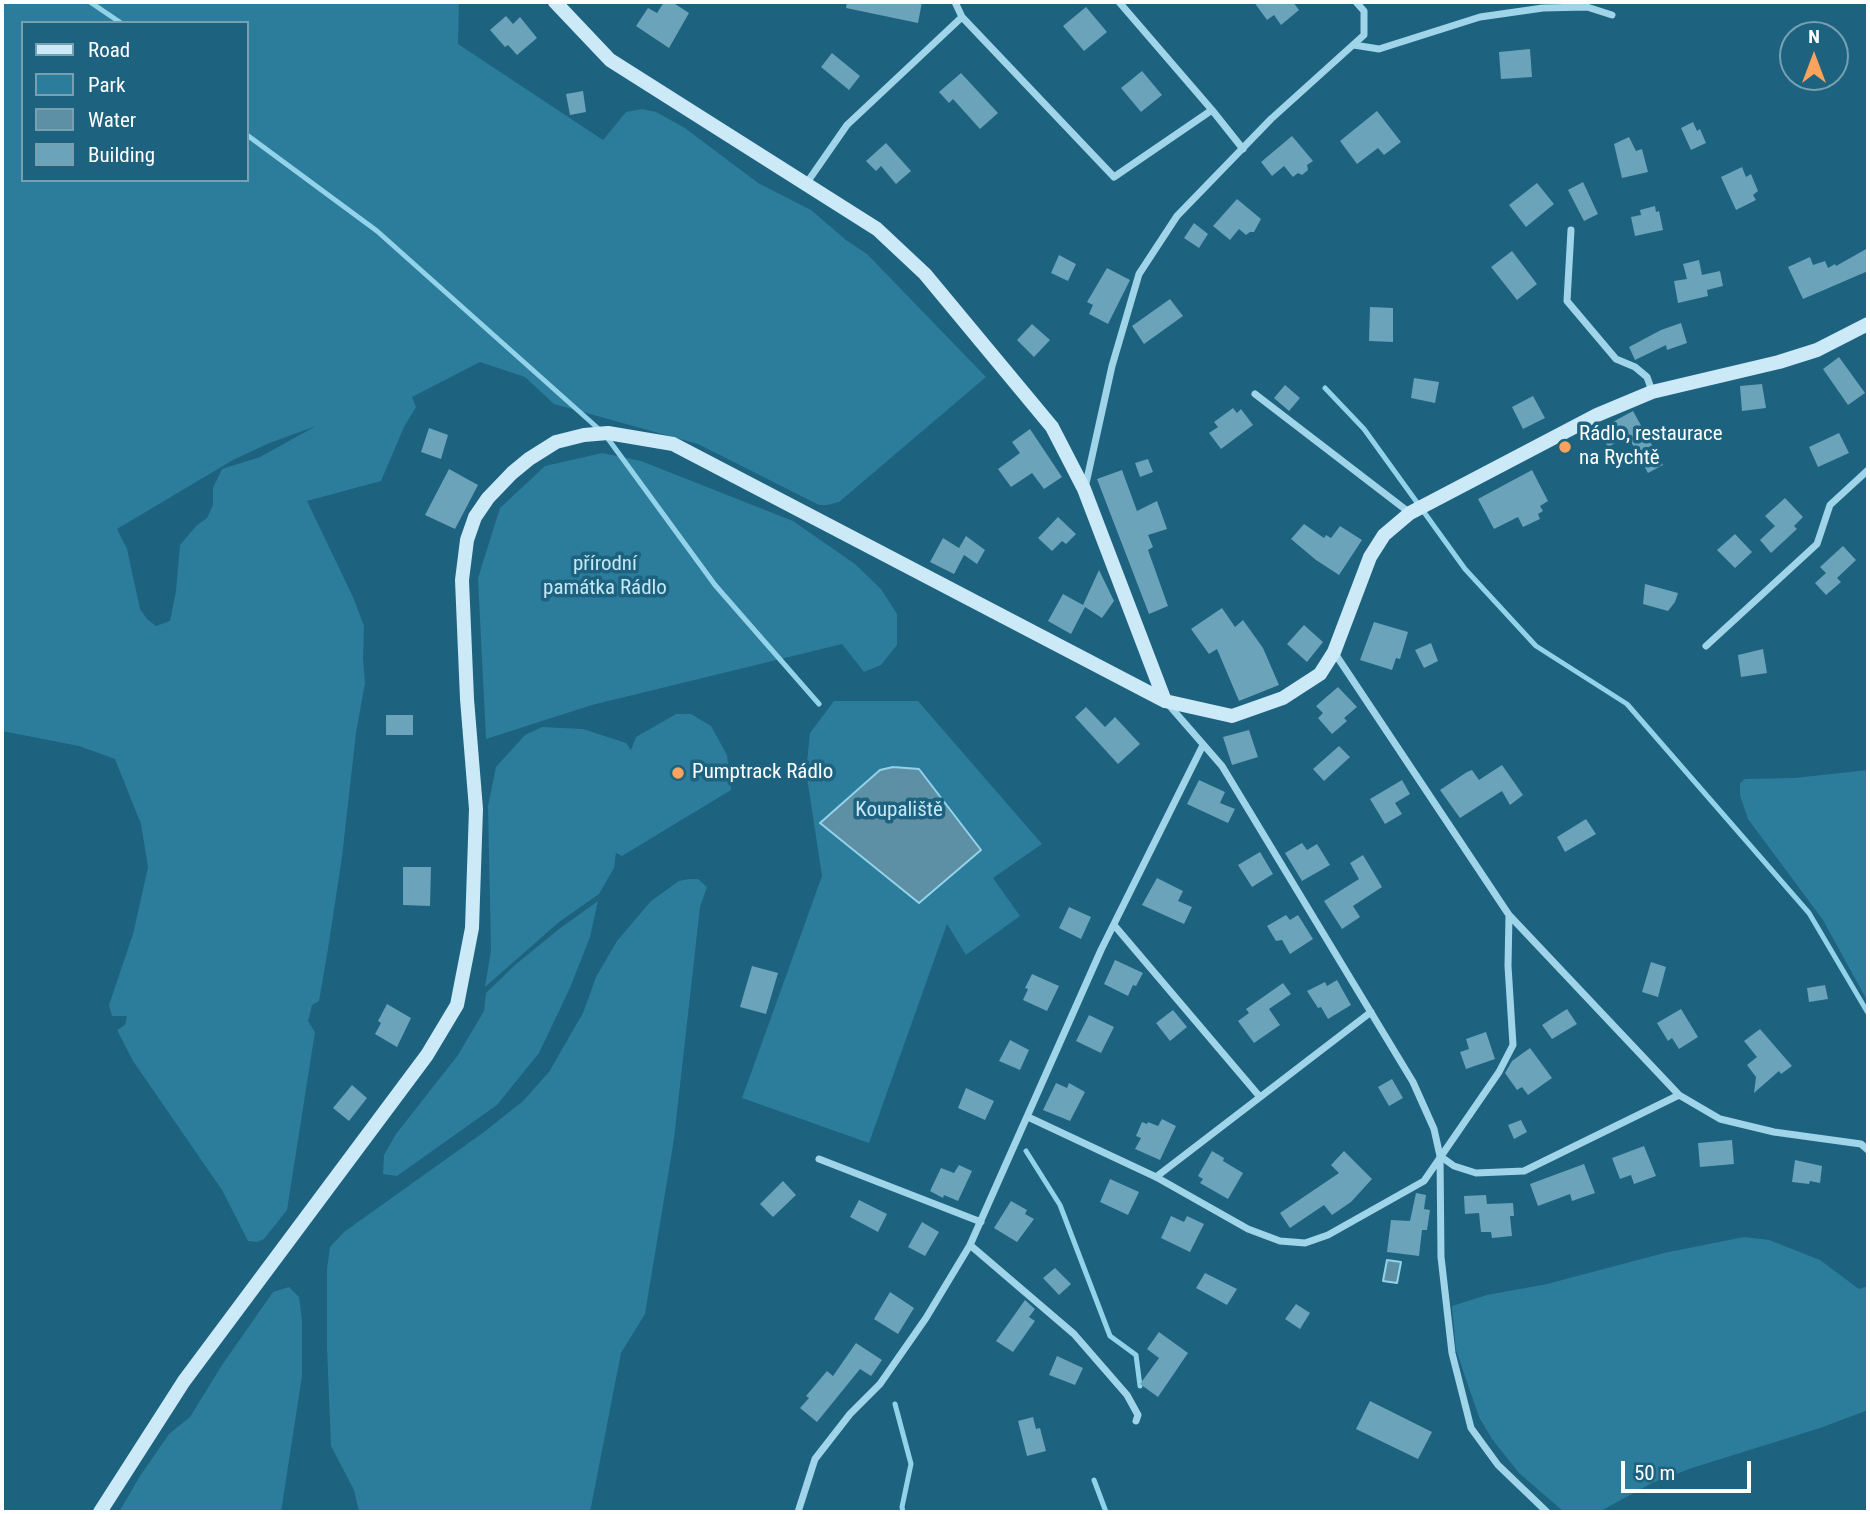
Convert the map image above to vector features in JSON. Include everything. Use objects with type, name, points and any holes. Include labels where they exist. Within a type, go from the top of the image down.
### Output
[{"type":"street","points":[[555,2],[610,60],[877,229],[925,274],[1052,427],[1084,489],[1166,701],[1222,766],[1413,1082],[1434,1129],[1440,1156],[1441,1256],[1452,1353],[1471,1428],[1498,1465],[1546,1512]]},
{"type":"street","points":[[955,2],[962,17],[1114,177],[1212,110]]},
{"type":"street","points":[[1119,2],[1242,149]]},
{"type":"street","points":[[1084,489],[1112,366],[1139,274],[1177,216],[1271,120],[1364,35],[1364,11],[1356,2]]},
{"type":"street","points":[[1354,45],[1379,49],[1480,17],[1544,8],[1587,7],[1612,15]]},
{"type":"street","points":[[806,184],[848,125],[962,17]]},
{"type":"street","points":[[1571,230],[1567,301],[1616,359],[1635,367],[1647,377],[1652,392]]},
{"type":"street","points":[[100,1512],[184,1381],[427,1055],[457,1005],[472,928],[476,809],[467,699],[462,580],[467,540],[475,517],[488,498],[529,459],[556,442],[584,435],[608,433],[673,444],[1166,701],[1233,716],[1283,698],[1320,674],[1334,652],[1370,557],[1384,535],[1410,513],[1597,415],[1652,392],[1779,362],[1817,350],[1868,324]]},
{"type":"street","points":[[1255,394],[1410,513]]},
{"type":"street","points":[[1706,646],[1817,544],[1830,505],[1868,470]]},
{"type":"street","points":[[1334,652],[1509,915],[1679,1095],[1720,1119],[1774,1132],[1861,1144],[1868,1150]]},
{"type":"street","points":[[798,1512],[816,1459],[850,1414],[880,1384],[926,1318],[971,1245],[1114,925],[1203,745]]},
{"type":"street","points":[[1028,1117],[1156,1177],[1248,1229],[1280,1241],[1305,1243],[1328,1235],[1424,1181],[1499,1072],[1513,1045],[1507,966],[1509,915]]},
{"type":"street","points":[[1114,925],[1260,1097]]},
{"type":"street","points":[[1156,1177],[1371,1012]]},
{"type":"street","points":[[1440,1156],[1454,1166],[1476,1173],[1524,1171],[1679,1095]]},
{"type":"street","points":[[819,1159],[981,1222]]},
{"type":"street","points":[[971,1245],[1074,1334],[1127,1395],[1138,1415],[1136,1421]]},
{"type":"green space","points":[[2,2],[459,2],[458,44],[603,140],[626,112],[642,109],[656,112],[685,128],[758,183],[811,210],[867,254],[986,377],[839,502],[819,505],[698,444],[554,404],[525,377],[480,362],[412,397],[416,407],[404,427],[381,481],[307,501],[364,626],[365,683],[328,949],[319,1001],[312,1005],[308,1021],[315,1032],[287,1210],[264,1239],[257,1242],[248,1241],[222,1190],[133,1061],[117,1030],[125,1025],[127,1016],[112,1016],[109,1005],[133,934],[148,867],[141,824],[115,759],[79,746],[2,731]],"holes":[[[316,426],[260,457],[222,469],[213,488],[213,505],[207,518],[196,526],[180,545],[170,621],[156,626],[140,609],[127,549],[117,529],[233,460]]]},
{"type":"green space","name":"přírodní památka Rádlo","points":[[602,453],[641,461],[793,521],[855,564],[881,589],[897,614],[897,645],[881,665],[864,672],[842,644],[592,705],[486,739],[478,578],[500,508],[545,466]]},
{"type":"green space","name":"Koupaliště","points":[[834,701],[918,701],[1042,844],[993,878],[1020,916],[966,955],[947,924],[869,1143],[742,1098],[822,876],[806,771],[810,733]]},
{"type":"green space","points":[[676,714],[691,714],[711,726],[727,755],[731,790],[622,856],[616,853],[614,868],[599,894],[559,922],[485,987],[491,950],[488,806],[496,767],[525,735],[542,727],[583,729],[626,743],[631,750],[636,737]]},
{"type":"green space","points":[[1868,770],[1868,1002],[1823,920],[1748,819],[1740,795],[1740,783],[1745,779],[1794,778]]},
{"type":"green space","points":[[698,879],[707,887],[700,907],[674,1139],[645,1314],[621,1353],[590,1512],[359,1512],[354,1490],[331,1446],[327,1348],[327,1269],[330,1247],[344,1232],[523,1101],[549,1072],[583,1013],[596,977],[617,941],[651,901],[679,881]]},
{"type":"green space","points":[[598,901],[590,937],[570,988],[539,1053],[497,1105],[397,1176],[383,1174],[384,1155],[396,1134],[458,1055],[484,1011],[486,993],[515,965]]},
{"type":"green space","points":[[1744,1237],[1769,1240],[1820,1260],[1859,1289],[1868,1286],[1868,1410],[1652,1483],[1599,1512],[1564,1512],[1519,1473],[1492,1439],[1479,1417],[1456,1350],[1452,1306],[1487,1295],[1547,1284],[1664,1253]]},
{"type":"green space","points":[[289,1287],[299,1297],[302,1376],[281,1512],[119,1512],[169,1434],[190,1417],[222,1365],[273,1292]]},
{"type":"water","points":[[893,767],[919,769],[981,850],[919,903],[820,823],[880,770]]},
{"type":"water","points":[[1387,1260],[1401,1262],[1397,1283],[1383,1281]]},
{"type":"building","points":[[664,2],[672,2],[689,13],[669,48],[636,26],[648,8],[657,13]]},
{"type":"building","points":[[847,2],[922,2],[918,23],[846,8]]},
{"type":"building","points":[[1254,2],[1293,2],[1299,10],[1281,25],[1274,15],[1267,20]]},
{"type":"building","points":[[1086,7],[1107,32],[1084,51],[1063,26]]},
{"type":"building","points":[[506,16],[513,24],[520,17],[537,38],[517,55],[508,45],[505,47],[490,30]]},
{"type":"building","points":[[1530,49],[1532,77],[1501,79],[1499,52]]},
{"type":"building","points":[[832,53],[860,76],[849,90],[821,67]]},
{"type":"building","points":[[1142,71],[1162,95],[1141,112],[1121,88]]},
{"type":"building","points":[[961,73],[998,113],[980,129],[953,99],[949,103],[939,92]]},
{"type":"building","points":[[583,91],[586,112],[570,115],[566,94]]},
{"type":"building","points":[[1377,111],[1401,142],[1384,155],[1378,148],[1357,164],[1340,141]]},
{"type":"building","points":[[1693,122],[1697,131],[1700,129],[1706,143],[1691,150],[1681,128]]},
{"type":"building","points":[[1292,136],[1313,161],[1307,165],[1308,170],[1302,175],[1298,173],[1293,177],[1284,166],[1272,176],[1261,162]]},
{"type":"building","points":[[1629,137],[1636,151],[1642,149],[1648,172],[1622,178],[1614,144]]},
{"type":"building","points":[[886,143],[911,171],[896,184],[881,166],[876,171],[866,161]]},
{"type":"building","points":[[1742,167],[1746,177],[1751,174],[1758,191],[1753,195],[1756,200],[1736,210],[1721,177]]},
{"type":"building","points":[[1583,182],[1598,214],[1584,221],[1568,190]]},
{"type":"building","points":[[1537,183],[1554,204],[1526,227],[1509,205]]},
{"type":"building","points":[[1237,199],[1261,219],[1254,232],[1246,235],[1239,229],[1230,240],[1213,226]]},
{"type":"building","points":[[1655,206],[1656,212],[1659,211],[1663,230],[1635,236],[1631,217],[1641,215],[1640,210]]},
{"type":"building","points":[[1194,223],[1208,234],[1199,248],[1184,238]]},
{"type":"building","points":[[1868,248],[1868,271],[1803,299],[1788,267],[1810,257],[1813,265],[1825,261],[1828,268]]},
{"type":"building","points":[[1512,251],[1537,284],[1517,300],[1491,267]]},
{"type":"building","points":[[1059,255],[1076,264],[1068,281],[1051,273]]},
{"type":"building","points":[[1699,260],[1702,275],[1720,271],[1723,286],[1707,290],[1708,296],[1678,303],[1674,281],[1687,279],[1683,264]]},
{"type":"building","points":[[1107,268],[1130,280],[1108,324],[1089,314],[1093,305],[1087,302]]},
{"type":"building","points":[[1170,299],[1183,316],[1144,344],[1132,326]]},
{"type":"building","points":[[1370,307],[1393,308],[1393,342],[1369,341]]},
{"type":"building","points":[[1681,323],[1687,343],[1667,350],[1666,345],[1635,360],[1629,347]]},
{"type":"building","points":[[1032,324],[1050,340],[1034,357],[1017,340]]},
{"type":"building","points":[[1839,357],[1865,393],[1848,405],[1823,369]]},
{"type":"building","points":[[1414,378],[1439,382],[1435,403],[1411,398]]},
{"type":"building","points":[[1762,384],[1766,408],[1742,411],[1740,386]]},
{"type":"building","points":[[1285,385],[1300,398],[1289,411],[1274,398]]},
{"type":"building","points":[[1533,396],[1545,418],[1523,429],[1512,407]]},
{"type":"building","points":[[1233,408],[1237,413],[1241,409],[1253,425],[1221,449],[1209,433],[1218,427],[1214,422]]},
{"type":"building","points":[[1633,411],[1663,465],[1648,473],[1628,436],[1608,447],[1598,430]]},
{"type":"building","points":[[429,428],[448,435],[441,459],[421,452]]},
{"type":"building","points":[[1030,429],[1062,477],[1044,489],[1032,473],[1011,487],[998,469],[1020,453],[1012,442]]},
{"type":"building","points":[[1839,433],[1849,453],[1818,467],[1809,447]]},
{"type":"building","points":[[1148,459],[1153,472],[1140,477],[1135,463]]},
{"type":"building","points":[[449,469],[478,485],[455,529],[425,515]]},
{"type":"building","points":[[1122,470],[1137,511],[1157,501],[1167,529],[1148,535],[1153,547],[1148,550],[1168,606],[1149,614],[1097,479]]},
{"type":"building","points":[[1532,470],[1548,501],[1540,506],[1543,511],[1538,514],[1540,519],[1523,527],[1518,517],[1494,529],[1478,499]]},
{"type":"building","points":[[1785,498],[1803,517],[1794,526],[1797,529],[1771,553],[1760,540],[1775,526],[1765,516]]},
{"type":"building","points":[[1058,517],[1076,534],[1066,544],[1062,541],[1052,551],[1038,538]]},
{"type":"building","points":[[1304,524],[1324,538],[1326,535],[1331,538],[1340,526],[1362,540],[1339,575],[1291,539]]},
{"type":"building","points":[[1735,534],[1752,552],[1735,568],[1717,550]]},
{"type":"building","points":[[966,536],[985,550],[977,564],[964,555],[954,574],[930,562],[943,538],[959,548]]},
{"type":"building","points":[[1843,546],[1856,560],[1837,578],[1841,582],[1826,595],[1815,583],[1826,573],[1820,567]]},
{"type":"building","points":[[1099,570],[1114,601],[1102,618],[1085,607],[1071,634],[1048,621],[1063,594],[1083,605]]},
{"type":"building","points":[[1645,584],[1678,593],[1668,611],[1643,604]]},
{"type":"building","points":[[1222,608],[1235,627],[1243,620],[1263,648],[1279,685],[1239,701],[1217,649],[1209,654],[1191,629]]},
{"type":"building","points":[[1374,622],[1408,632],[1400,659],[1396,658],[1392,670],[1360,660]]},
{"type":"building","points":[[1304,625],[1323,642],[1307,662],[1287,644]]},
{"type":"building","points":[[1431,643],[1438,661],[1424,668],[1415,650]]},
{"type":"building","points":[[1763,649],[1767,673],[1741,677],[1738,655]]},
{"type":"building","points":[[1338,687],[1357,707],[1344,718],[1347,721],[1332,734],[1318,718],[1323,713],[1316,706]]},
{"type":"building","points":[[1086,707],[1105,727],[1115,717],[1140,744],[1118,764],[1075,717]]},
{"type":"building","points":[[386,715],[413,715],[413,735],[386,735]]},
{"type":"building","points":[[1249,730],[1258,757],[1232,765],[1223,737]]},
{"type":"building","points":[[1339,746],[1350,757],[1324,781],[1313,769]]},
{"type":"building","points":[[1502,765],[1523,795],[1510,805],[1502,791],[1460,818],[1440,790],[1467,772],[1472,770],[1479,780]]},
{"type":"building","points":[[1199,780],[1225,792],[1220,803],[1235,809],[1228,823],[1187,804]]},
{"type":"building","points":[[1402,780],[1410,794],[1395,803],[1402,814],[1385,824],[1370,799]]},
{"type":"building","points":[[1586,819],[1596,834],[1565,852],[1557,837]]},
{"type":"building","points":[[1302,843],[1307,850],[1317,844],[1330,865],[1302,881],[1285,853]]},
{"type":"building","points":[[1260,852],[1273,874],[1252,887],[1238,865]]},
{"type":"building","points":[[1363,855],[1382,887],[1353,906],[1360,917],[1342,929],[1324,901],[1359,879],[1350,863]]},
{"type":"building","points":[[403,867],[431,867],[430,906],[403,905]]},
{"type":"building","points":[[1157,878],[1183,891],[1178,901],[1192,907],[1184,924],[1142,905]]},
{"type":"building","points":[[1069,907],[1091,917],[1081,939],[1059,928]]},
{"type":"building","points":[[1286,915],[1290,920],[1298,915],[1313,939],[1290,954],[1282,940],[1276,941],[1267,926]]},
{"type":"building","points":[[1115,960],[1143,973],[1128,996],[1104,984]]},
{"type":"building","points":[[1651,962],[1666,967],[1658,997],[1642,992]]},
{"type":"building","points":[[752,966],[778,973],[766,1014],[740,1007]]},
{"type":"building","points":[[1032,974],[1059,986],[1047,1011],[1023,1000]]},
{"type":"building","points":[[1337,980],[1351,1005],[1328,1019],[1307,991],[1325,982],[1327,986]]},
{"type":"building","points":[[1283,983],[1291,994],[1269,1009],[1280,1025],[1254,1043],[1238,1021],[1249,1013],[1246,1009]]},
{"type":"building","points":[[1825,985],[1828,999],[1809,1002],[1807,988]]},
{"type":"building","points":[[387,1004],[411,1018],[397,1047],[375,1034]]},
{"type":"building","points":[[1567,1009],[1577,1024],[1552,1039],[1542,1025]]},
{"type":"building","points":[[1681,1009],[1698,1037],[1679,1049],[1672,1038],[1668,1041],[1657,1023]]},
{"type":"building","points":[[1173,1010],[1187,1027],[1170,1041],[1156,1023]]},
{"type":"building","points":[[1089,1015],[1114,1027],[1101,1053],[1076,1041]]},
{"type":"building","points":[[1760,1029],[1792,1066],[1781,1074],[1779,1071],[1754,1093],[1756,1077],[1747,1065],[1757,1057],[1744,1041]]},
{"type":"building","points":[[1486,1032],[1495,1059],[1466,1069],[1460,1052],[1469,1049],[1466,1039]]},
{"type":"building","points":[[1010,1040],[1029,1050],[1020,1070],[999,1061]]},
{"type":"building","points":[[1530,1048],[1552,1078],[1528,1095],[1522,1087],[1517,1090],[1505,1073],[1512,1061]]},
{"type":"building","points":[[1392,1079],[1403,1098],[1389,1106],[1378,1087]]},
{"type":"building","points":[[1056,1083],[1067,1088],[1069,1083],[1085,1092],[1070,1121],[1043,1110]]},
{"type":"building","points":[[352,1085],[367,1098],[349,1121],[333,1108]]},
{"type":"building","points":[[966,1088],[994,1101],[985,1120],[958,1108]]},
{"type":"building","points":[[1162,1119],[1176,1126],[1160,1160],[1135,1149],[1141,1138],[1136,1136],[1142,1122],[1158,1126]]},
{"type":"building","points":[[1521,1120],[1527,1132],[1514,1139],[1508,1125]]},
{"type":"building","points":[[1732,1140],[1734,1164],[1700,1167],[1698,1143]]},
{"type":"building","points":[[1644,1146],[1656,1176],[1634,1184],[1631,1175],[1620,1179],[1612,1158]]},
{"type":"building","points":[[1212,1151],[1243,1173],[1228,1199],[1200,1183],[1203,1179],[1198,1176]]},
{"type":"building","points":[[1344,1151],[1372,1179],[1351,1202],[1332,1215],[1324,1205],[1290,1228],[1280,1213],[1339,1173],[1331,1165]]},
{"type":"building","points":[[1795,1160],[1822,1166],[1820,1183],[1792,1182]]},
{"type":"building","points":[[1584,1164],[1595,1193],[1572,1201],[1570,1194],[1538,1206],[1530,1184]]},
{"type":"building","points":[[959,1165],[972,1171],[958,1201],[944,1195],[943,1198],[930,1191],[941,1168],[954,1173]]},
{"type":"building","points":[[1110,1179],[1139,1192],[1128,1215],[1100,1202]]},
{"type":"building","points":[[783,1181],[796,1195],[773,1217],[760,1204]]},
{"type":"building","points":[[1416,1193],[1426,1195],[1424,1209],[1430,1210],[1427,1230],[1422,1230],[1419,1256],[1387,1252],[1391,1220],[1410,1221]]},
{"type":"building","points":[[1486,1195],[1487,1204],[1513,1203],[1514,1216],[1510,1216],[1512,1236],[1492,1238],[1491,1232],[1481,1232],[1479,1213],[1465,1214],[1464,1196]]},
{"type":"building","points":[[859,1200],[887,1214],[878,1232],[850,1217]]},
{"type":"building","points":[[1011,1201],[1027,1210],[1025,1214],[1034,1219],[1017,1242],[994,1228]]},
{"type":"building","points":[[1171,1216],[1184,1222],[1187,1216],[1204,1224],[1190,1252],[1161,1238]]},
{"type":"building","points":[[922,1222],[939,1232],[925,1256],[908,1247]]},
{"type":"building","points":[[1055,1268],[1071,1284],[1059,1295],[1043,1278]]},
{"type":"building","points":[[1205,1273],[1237,1289],[1227,1305],[1196,1288]]},
{"type":"building","points":[[890,1292],[914,1308],[898,1334],[874,1319]]},
{"type":"building","points":[[1025,1300],[1035,1309],[1029,1317],[1035,1321],[1013,1352],[996,1341]]},
{"type":"building","points":[[1296,1304],[1310,1313],[1300,1329],[1285,1319]]},
{"type":"building","points":[[1159,1332],[1188,1353],[1158,1397],[1140,1384],[1159,1358],[1147,1349]]},
{"type":"building","points":[[856,1343],[882,1360],[871,1376],[860,1369],[817,1422],[800,1408],[809,1398],[806,1396],[827,1371],[833,1376]]},
{"type":"building","points":[[1057,1356],[1083,1368],[1075,1385],[1049,1375]]},
{"type":"building","points":[[1370,1401],[1432,1432],[1418,1459],[1356,1429]]},
{"type":"building","points":[[1033,1417],[1036,1429],[1040,1428],[1046,1451],[1027,1456],[1018,1421]]},
{"type":"waterway","points":[[90,2],[118,21]]},
{"type":"waterway","points":[[248,136],[377,231],[601,431]]},
{"type":"waterway","points":[[1325,388],[1364,429],[1465,569],[1536,646],[1627,704],[1809,913],[1868,1013]]},
{"type":"waterway","points":[[606,436],[715,585],[819,704]]},
{"type":"waterway","points":[[1026,1151],[1060,1205],[1110,1336],[1136,1355],[1140,1386]]},
{"type":"waterway","points":[[895,1404],[911,1464],[903,1512]]},
{"type":"waterway","points":[[1094,1480],[1106,1512]]},
{"type":"place","name":"Rádlo, restaurace na Rychtě","points":[[1565,447]]},
{"type":"place","name":"Pumptrack Rádlo","points":[[678,773]]}]
